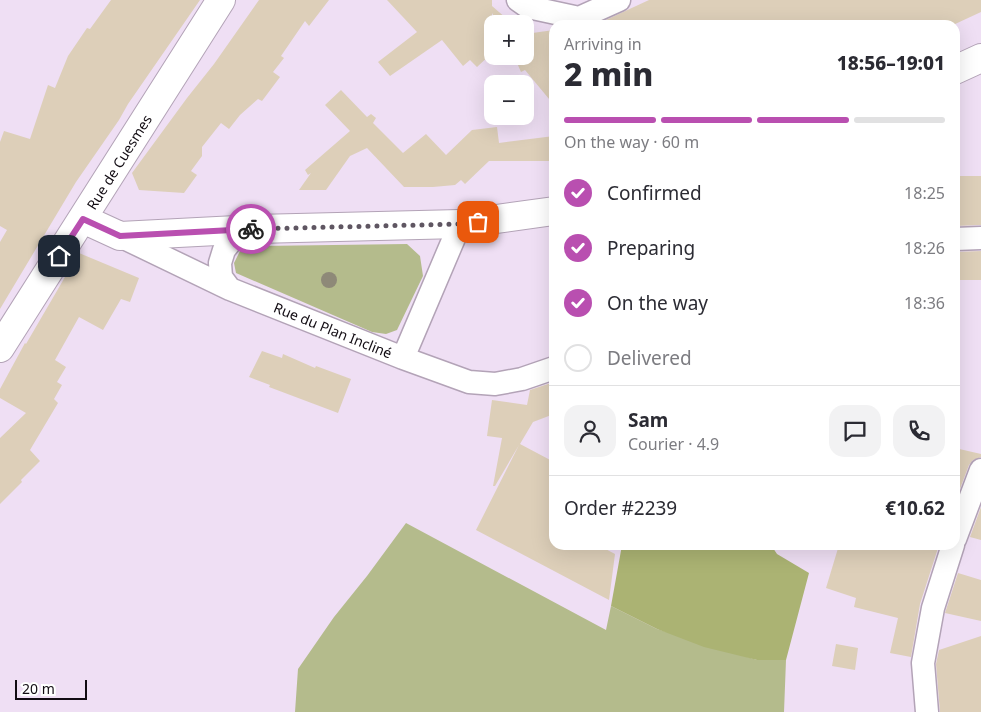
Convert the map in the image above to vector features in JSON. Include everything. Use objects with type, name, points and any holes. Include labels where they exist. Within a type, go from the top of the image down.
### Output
[{"type":"street","name":"Rue de Cuesmes","points":[[0,348],[221,0]]},
{"type":"street","points":[[518,0],[528,7],[580,18],[619,0]]},
{"type":"street","points":[[960,68],[981,58]]},
{"type":"street","points":[[83,219],[120,236],[256,228],[460,224],[549,213]]},
{"type":"street","points":[[403,358],[460,224]]},
{"type":"street","points":[[230,289],[221,277],[220,263],[224,250],[232,240],[256,228]]},
{"type":"street","name":"Rue du Plan Incliné","points":[[120,236],[230,289],[403,358],[469,382],[495,384],[522,379],[549,370]]},
{"type":"street","points":[[960,239],[981,238]]},
{"type":"street","points":[[960,525],[981,470]]},
{"type":"street","points":[[927,712],[923,663],[933,608],[951,550]]},
{"type":"green space","points":[[407,244],[420,256],[423,276],[397,330],[386,334],[372,332],[236,273],[234,263],[240,251],[260,246]]},
{"type":"green space","points":[[406,523],[606,630],[611,606],[657,629],[757,660],[786,660],[784,712],[295,712],[298,669],[334,617]]},
{"type":"green space","points":[[621,550],[774,550],[777,554],[809,573],[786,660],[757,660],[704,647],[657,629],[611,606]]},
{"type":"building","points":[[111,0],[200,0],[76,182],[0,309],[0,242],[7,230],[0,226],[0,142],[4,131],[30,139],[48,85],[55,88],[68,56],[87,28],[90,29]]},
{"type":"building","points":[[259,0],[329,0],[309,26],[305,21],[281,56],[284,58],[273,72],[280,77],[262,101],[258,99],[240,115],[229,129],[221,123],[202,147],[202,156],[191,171],[197,175],[184,193],[139,190],[132,173],[214,64]]},
{"type":"building","points":[[387,0],[492,0],[492,6],[502,15],[493,15],[492,13],[492,15],[484,15],[484,60],[477,67],[470,60],[463,66],[442,40],[390,76],[378,62],[417,32]]},
{"type":"building","points":[[649,0],[981,0],[981,12],[960,22],[960,20],[606,20]]},
{"type":"building","points":[[549,31],[549,99],[534,81],[534,75],[529,75],[525,70],[521,72],[518,65],[534,65],[534,33]]},
{"type":"building","points":[[341,90],[367,117],[371,114],[376,118],[373,123],[403,153],[426,134],[446,155],[472,130],[497,127],[499,143],[549,137],[549,161],[489,161],[465,184],[461,180],[455,185],[404,187],[367,148],[350,156],[326,190],[299,190],[311,173],[308,175],[305,170],[350,131],[325,105]]},
{"type":"building","points":[[960,176],[981,176],[981,225],[960,226]]},
{"type":"building","points":[[981,251],[981,280],[960,280],[960,252]]},
{"type":"building","points":[[79,253],[139,278],[130,302],[121,299],[103,330],[79,317],[55,360],[66,367],[57,382],[62,385],[54,399],[58,403],[30,450],[40,461],[0,504],[0,438],[26,413],[0,398],[0,389]]},
{"type":"building","points":[[262,351],[282,358],[283,354],[315,368],[316,366],[351,379],[338,413],[269,387],[270,385],[249,377]]},
{"type":"building","points":[[549,384],[549,416],[533,422],[520,444],[549,459],[549,550],[607,550],[615,554],[609,600],[476,530],[519,445],[495,486],[493,486],[502,438],[487,436],[492,400],[527,405],[530,390]]},
{"type":"building","points":[[960,449],[981,454],[981,457],[973,460],[969,465],[960,489]]},
{"type":"building","points":[[981,507],[981,540],[970,537]]},
{"type":"building","points":[[837,550],[937,550],[920,604],[911,657],[890,653],[898,618],[854,607],[856,598],[826,588]]},
{"type":"building","points":[[958,573],[981,580],[981,621],[945,613]]},
{"type":"building","points":[[981,636],[981,712],[940,712],[936,664],[939,650]]},
{"type":"building","points":[[836,644],[858,648],[855,670],[832,666]]},
{"type":"way so far","points":[[251,229],[478,222]]},
{"type":"route","points":[[59,256],[83,219],[120,236],[251,229]]}]
